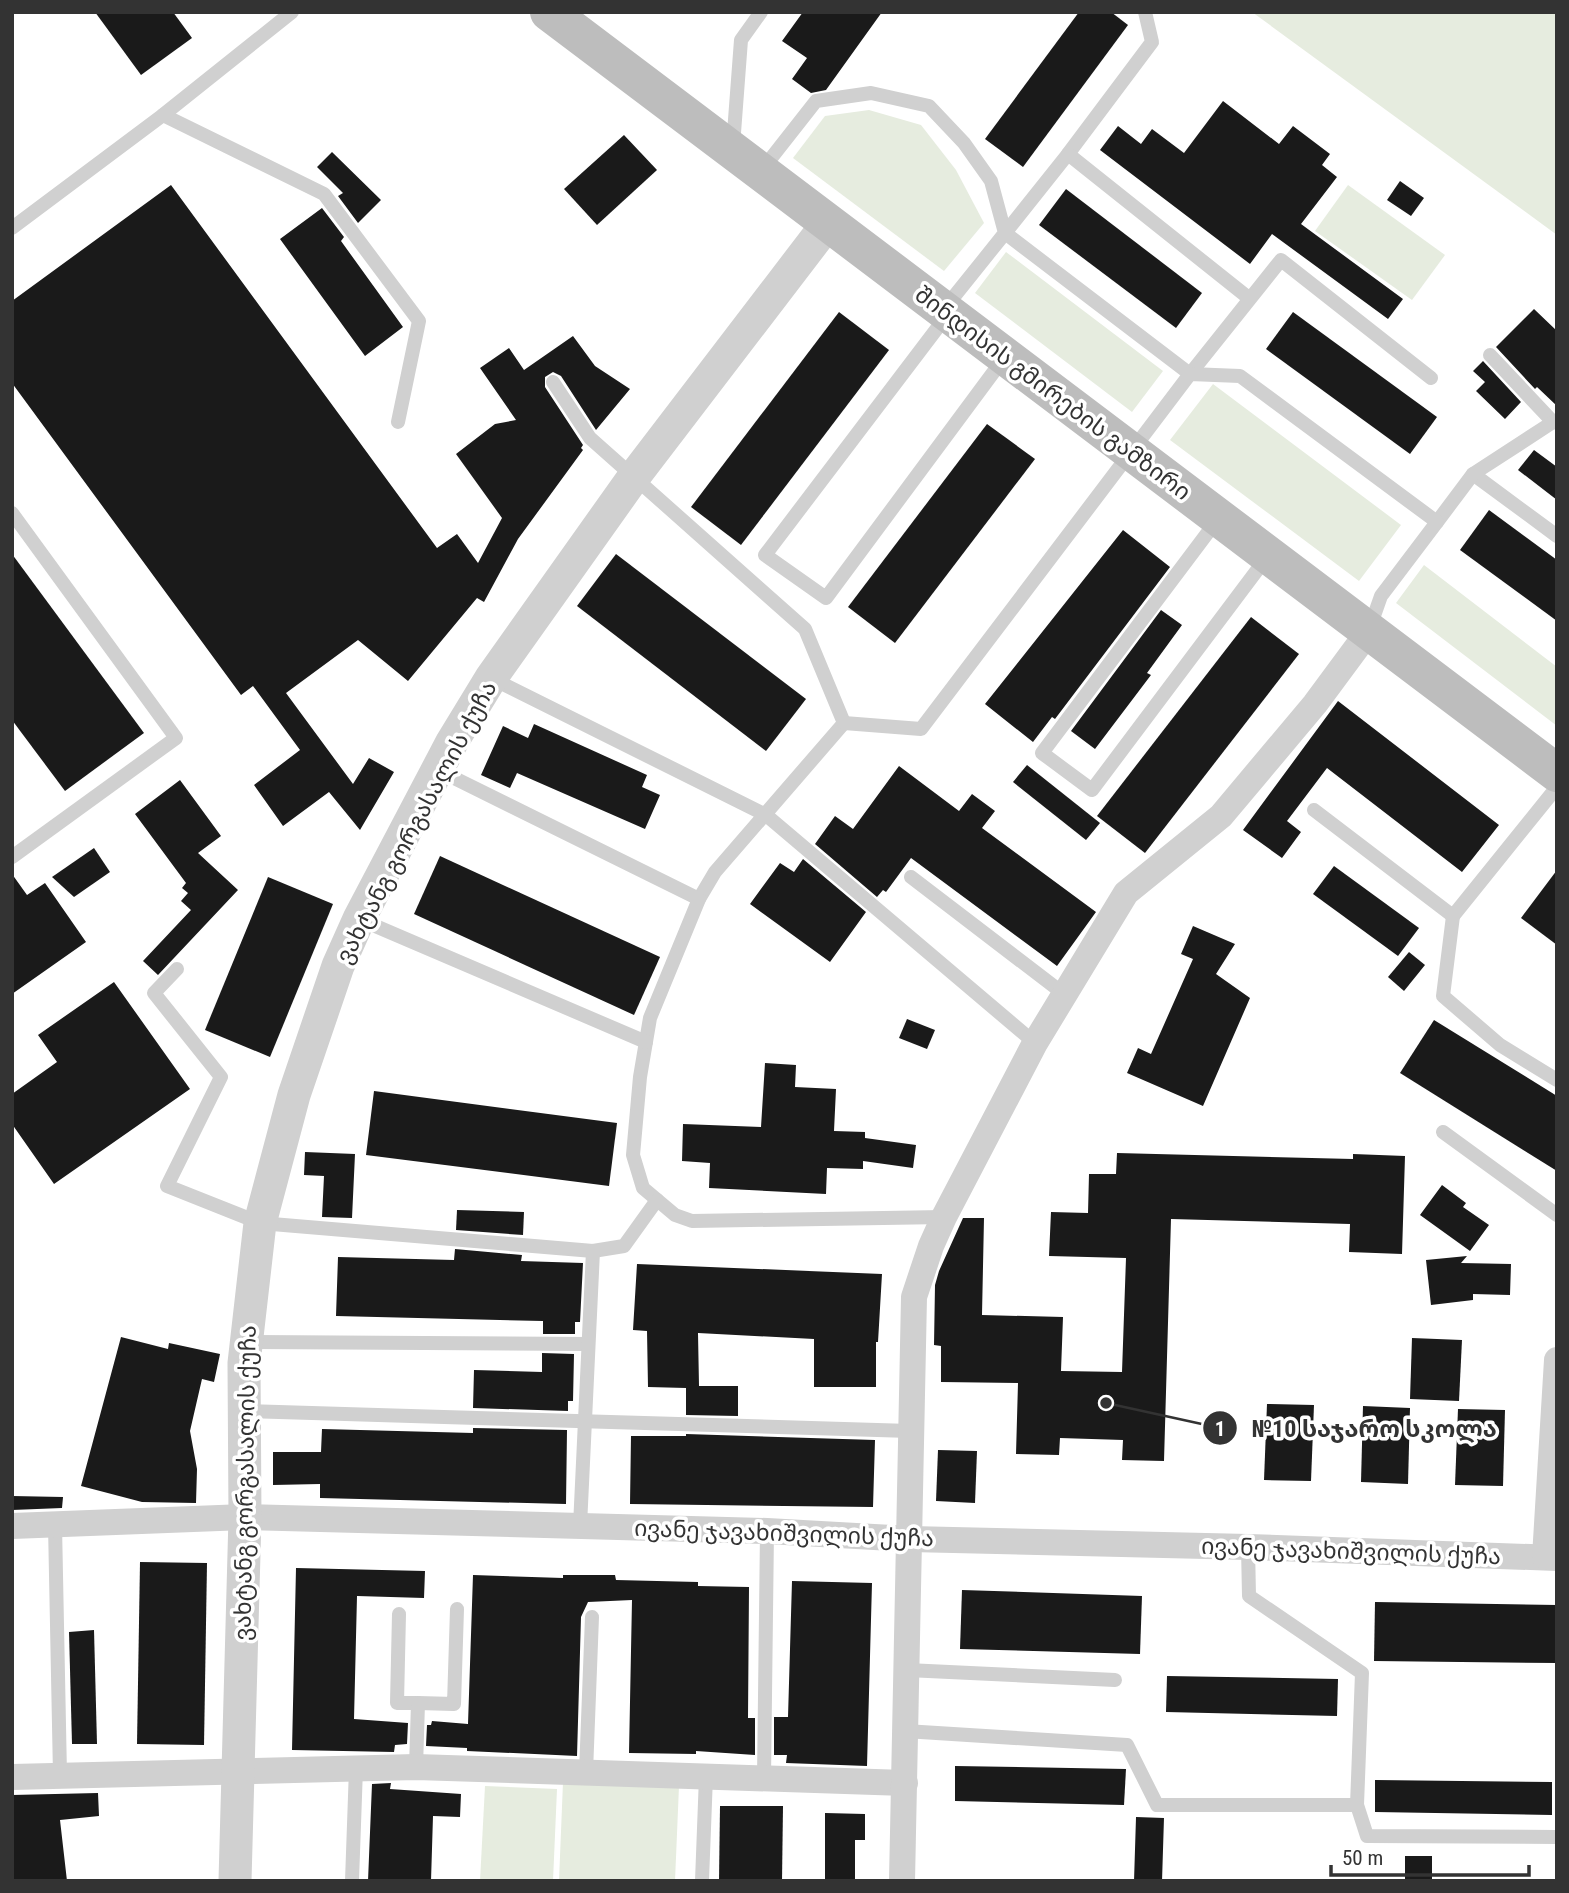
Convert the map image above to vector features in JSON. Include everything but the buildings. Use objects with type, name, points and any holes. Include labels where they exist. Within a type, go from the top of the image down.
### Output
[{"type":"main road","name":"შინდისის გმირების გამზირი","points":[[549,12],[1557,773]]},
{"type":"street","name":"ვახტანგ გორგასალის ქუჩა","points":[[235,1881],[245,1517],[246,1342],[260,1223],[294,1096],[338,966],[359,919],[438,770],[491,678],[633,478],[828,223]]},
{"type":"street","points":[[902,1881],[914,1297],[931,1246],[1035,1043],[1126,893],[1221,816],[1315,704],[1369,631]]},
{"type":"street","points":[[1551,1557],[1557,1360]]},
{"type":"street","name":"ივანე ჯავახიშვილის ქუჩა","points":[[12,1526],[245,1517],[1551,1557]]},
{"type":"street","points":[[12,1777],[416,1767],[905,1783]]},
{"type":"lane","points":[[12,228],[163,115],[292,12]]},
{"type":"lane","points":[[746,161],[741,40],[761,12]]},
{"type":"lane","points":[[1005,356],[825,598],[765,555],[1004,233],[1068,154],[1152,42],[1145,12]]},
{"type":"lane","points":[[746,161],[816,101],[871,93],[929,106],[964,143],[990,181],[1004,233],[1190,374],[1241,376],[1437,522]]},
{"type":"lane","points":[[163,115],[324,194],[419,321],[398,422]]},
{"type":"lane","points":[[1068,154],[1250,299]]},
{"type":"lane","points":[[844,723],[921,729],[1190,374],[1281,260],[1431,378]]},
{"type":"lane","points":[[1369,631],[1381,596],[1474,474],[1555,422],[1490,355]]},
{"type":"lane","points":[[553,382],[590,438],[805,629],[844,723]]},
{"type":"lane","points":[[1474,474],[1557,536]]},
{"type":"lane","points":[[12,513],[176,738],[12,857]]},
{"type":"lane","points":[[1219,518],[1042,753],[1092,790],[1268,555]]},
{"type":"lane","points":[[491,678],[766,815],[1035,1043]]},
{"type":"lane","points":[[844,723],[715,872],[699,899],[650,1018],[640,1077],[633,1155],[643,1188],[675,1215],[692,1221],[944,1217]]},
{"type":"lane","points":[[438,770],[699,899]]},
{"type":"lane","points":[[1557,787],[1453,916],[1443,996],[1500,1045],[1557,1080]]},
{"type":"lane","points":[[1314,810],[1453,916]]},
{"type":"lane","points":[[911,877],[1065,994]]},
{"type":"lane","points":[[359,919],[646,1042]]},
{"type":"lane","points":[[177,969],[154,993],[221,1077],[167,1186],[260,1223],[593,1251],[624,1246],[657,1200]]},
{"type":"lane","points":[[1443,1132],[1557,1215]]},
{"type":"lane","points":[[580,1526],[593,1251]]},
{"type":"lane","points":[[246,1342],[588,1344]]},
{"type":"lane","points":[[244,1411],[910,1431]]},
{"type":"lane","points":[[55,1525],[60,1775]]},
{"type":"lane","points":[[764,1778],[767,1531]]},
{"type":"lane","points":[[1248,1547],[1249,1596],[1362,1674],[1357,1805],[1367,1836],[1557,1837]]},
{"type":"lane","points":[[399,1614],[397,1703],[454,1704],[457,1609]]},
{"type":"lane","points":[[586,1772],[592,1617]]},
{"type":"lane","points":[[907,1670],[1115,1680]]},
{"type":"lane","points":[[416,1767],[418,1703]]},
{"type":"lane","points":[[905,1731],[1127,1745],[1157,1805],[1357,1805]]},
{"type":"lane","points":[[352,1881],[356,1768]]},
{"type":"lane","points":[[702,1881],[706,1776]]},
{"type":"shaded area","points":[[1252,12],[1557,12],[1557,235]]},
{"type":"shaded area","points":[[869,110],[921,125],[956,170],[984,223],[944,271],[793,158],[825,116]]},
{"type":"shaded area","points":[[1348,185],[1445,255],[1412,300],[1315,231]]},
{"type":"shaded area","points":[[1006,252],[1163,371],[1132,412],[975,293]]},
{"type":"shaded area","points":[[1213,384],[1401,525],[1359,581],[1170,440]]},
{"type":"shaded area","points":[[1424,565],[1557,667],[1557,726],[1396,603]]},
{"type":"shaded area","points":[[563,1782],[679,1786],[675,1881],[559,1881]]},
{"type":"shaded area","points":[[485,1786],[557,1789],[553,1881],[480,1881]]},
{"type":"place","name":"№10 საჯარო სკოლა","points":[[1106,1403]]}]
